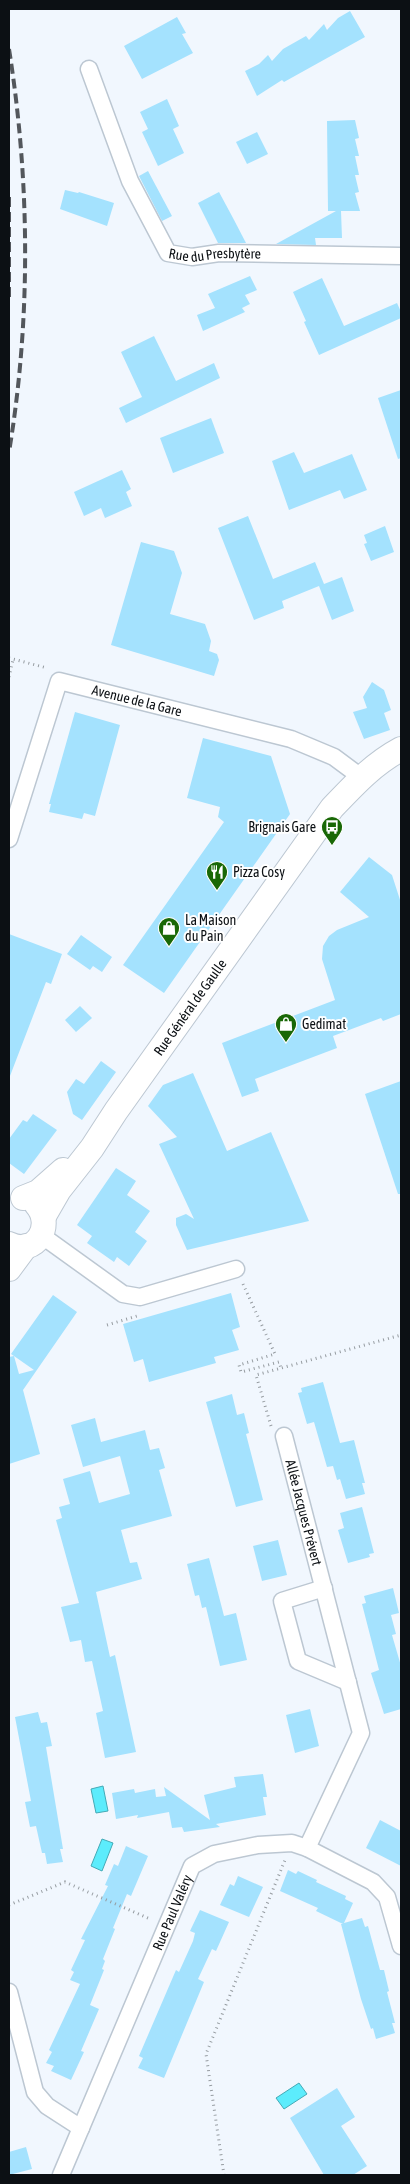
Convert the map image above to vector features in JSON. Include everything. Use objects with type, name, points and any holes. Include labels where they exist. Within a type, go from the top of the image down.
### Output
[{"type":"main road","name":"Rue Général de Gaulle","points":[[9,1269],[59,1190],[92,1148],[116,1110],[332,808],[361,777],[382,759],[401,749]]},
{"type":"main road","name":"Rue Général de Gaulle","points":[[16,1200],[38,1192],[57,1176],[116,1110]]},
{"type":"main road","points":[[16,1200],[36,1204],[30,1235]]},
{"type":"street","name":"Rue du Presbytère","points":[[89,69],[130,181],[168,253],[192,258],[219,253],[401,256]]},
{"type":"street","name":"Avenue de la Gare","points":[[10,836],[60,681],[292,739],[334,757],[361,777]]},
{"type":"street","points":[[30,1235],[62,1248],[123,1294],[140,1297],[236,1269]]},
{"type":"street","name":"Allée Jacques Prévert","points":[[284,1436],[362,1733],[299,1846]]},
{"type":"street","points":[[324,1588],[282,1601],[298,1661],[348,1682]]},
{"type":"street","name":"Rue Paul Valéry","points":[[61,2175],[192,1866],[214,1854],[240,1848],[258,1845],[299,1846]]},
{"type":"street","points":[[299,1846],[373,1882],[387,1897],[401,1946]]},
{"type":"street","points":[[9,1992],[35,2092],[47,2106],[80,2128]]},
{"type":"path","points":[[9,658],[52,669]]},
{"type":"path","points":[[9,677],[13,660]]},
{"type":"path","points":[[236,1269],[282,1368]]},
{"type":"path","points":[[284,1436],[272,1431],[256,1375],[401,1335]]},
{"type":"path","points":[[275,1354],[240,1365],[241,1372],[279,1362]]},
{"type":"path","points":[[224,2175],[206,2054],[299,1846]]},
{"type":"path","points":[[9,1905],[65,1882],[166,1927]]},
{"type":"water","points":[[103,1786],[108,1811],[96,1813],[91,1789]]},
{"type":"water","points":[[102,1839],[113,1843],[102,1871],[91,1866]]},
{"type":"water","points":[[299,2083],[307,2094],[284,2109],[276,2098]]},
{"type":"building","points":[[350,11],[365,37],[284,82],[282,80],[257,96],[245,71],[259,64],[268,55],[272,61],[283,49],[306,36],[309,40],[324,24],[327,30],[338,18]]},
{"type":"building","points":[[177,17],[186,33],[182,34],[193,53],[142,79],[124,46]]},
{"type":"building","points":[[167,99],[179,126],[173,129],[184,153],[158,166],[142,132],[148,129],[140,112]]},
{"type":"building","points":[[355,120],[359,138],[355,139],[359,156],[355,156],[359,175],[355,175],[359,192],[355,193],[360,211],[341,211],[342,238],[315,238],[316,245],[276,244],[336,211],[328,211],[327,121]]},
{"type":"building","points":[[257,132],[268,154],[247,164],[236,142]]},
{"type":"building","points":[[148,171],[172,216],[162,221],[139,176]]},
{"type":"building","points":[[65,190],[79,192],[114,203],[107,226],[60,209]]},
{"type":"building","points":[[219,192],[246,243],[218,243],[198,203]]},
{"type":"building","points":[[250,276],[257,290],[245,295],[250,304],[242,308],[245,312],[203,331],[197,315],[215,308],[208,294]]},
{"type":"building","points":[[322,278],[344,326],[397,303],[401,312],[401,318],[319,355],[293,292]]},
{"type":"building","points":[[154,336],[176,381],[214,363],[220,378],[126,423],[119,408],[142,397],[121,352]]},
{"type":"building","points":[[401,390],[401,458],[398,459],[378,398]]},
{"type":"building","points":[[211,418],[224,453],[173,473],[160,438]]},
{"type":"building","points":[[294,452],[304,473],[352,454],[367,490],[344,499],[340,490],[289,510],[272,461]]},
{"type":"building","points":[[122,470],[131,489],[126,492],[132,506],[105,518],[101,508],[84,516],[74,492]]},
{"type":"building","points":[[248,516],[273,579],[315,562],[324,584],[342,577],[354,611],[332,620],[319,586],[282,601],[284,608],[254,620],[218,528]]},
{"type":"building","points":[[385,526],[394,552],[371,561],[364,544],[367,543],[364,535]]},
{"type":"building","points":[[141,542],[174,551],[182,573],[170,614],[205,624],[211,641],[209,651],[217,654],[219,660],[214,676],[111,645]]},
{"type":"building","points":[[372,682],[384,690],[391,710],[384,713],[390,730],[364,739],[353,712],[367,708],[363,697]]},
{"type":"building","points":[[75,712],[120,725],[95,816],[84,813],[82,819],[49,812],[51,804],[49,804]]},
{"type":"building","points":[[203,738],[271,756],[290,814],[164,993],[123,965],[224,822],[218,817],[220,807],[187,798]]},
{"type":"building","points":[[369,857],[392,875],[401,903],[401,1014],[383,1021],[381,1018],[333,1036],[337,1048],[255,1079],[259,1091],[242,1097],[222,1043],[335,1000],[322,959],[323,946],[329,936],[337,930],[369,917],[340,892]]},
{"type":"building","points":[[9,934],[62,954],[51,984],[46,982],[10,1076]]},
{"type":"building","points":[[81,935],[112,957],[102,972],[93,966],[90,970],[67,954]]},
{"type":"building","points":[[80,1006],[92,1018],[76,1032],[65,1020]]},
{"type":"building","points":[[101,1061],[116,1072],[82,1120],[73,1114],[67,1092],[76,1079],[84,1084]]},
{"type":"building","points":[[193,1073],[227,1151],[271,1132],[309,1221],[187,1250],[176,1225],[176,1218],[186,1214],[194,1219],[159,1144],[177,1137],[148,1106],[163,1085]]},
{"type":"building","points":[[401,1081],[401,1194],[398,1194],[365,1094]]},
{"type":"building","points":[[33,1114],[57,1130],[24,1174],[9,1163],[9,1139],[23,1120],[27,1122]]},
{"type":"building","points":[[116,1168],[136,1181],[127,1195],[150,1211],[135,1232],[147,1241],[129,1266],[117,1257],[114,1262],[87,1243],[92,1236],[77,1225]]},
{"type":"building","points":[[231,1293],[240,1327],[232,1330],[239,1350],[214,1357],[216,1363],[149,1382],[143,1359],[134,1362],[123,1324]]},
{"type":"building","points":[[53,1295],[77,1312],[23,1390],[40,1454],[9,1464],[9,1357],[14,1356],[11,1354]],"holes":[[[14,1356],[34,1370],[19,1374]]]},
{"type":"building","points":[[323,1382],[340,1443],[354,1440],[365,1483],[362,1483],[365,1494],[346,1499],[340,1479],[337,1480],[333,1466],[327,1467],[314,1422],[307,1424],[298,1393],[302,1392],[301,1388]]},
{"type":"building","points":[[232,1394],[237,1415],[244,1413],[249,1433],[246,1434],[263,1500],[236,1507],[206,1402]]},
{"type":"building","points":[[95,1418],[101,1442],[145,1430],[150,1450],[159,1448],[165,1468],[159,1470],[172,1516],[121,1530],[130,1563],[137,1562],[142,1579],[96,1592],[110,1657],[115,1655],[136,1752],[105,1758],[96,1713],[103,1711],[92,1661],[85,1662],[81,1640],[70,1642],[61,1607],[79,1603],[56,1520],[62,1518],[59,1507],[70,1504],[63,1479],[90,1471],[99,1503],[130,1494],[120,1456],[83,1467],[71,1425]]},
{"type":"building","points":[[362,1507],[374,1553],[369,1554],[370,1557],[348,1563],[338,1530],[344,1528],[340,1513]]},
{"type":"building","points":[[278,1540],[287,1575],[262,1581],[253,1546]]},
{"type":"building","points":[[209,1558],[224,1616],[236,1613],[247,1660],[220,1666],[206,1607],[202,1608],[199,1595],[195,1596],[187,1564]]},
{"type":"building","points":[[393,1588],[399,1613],[391,1615],[396,1634],[392,1635],[401,1666],[401,1709],[384,1714],[371,1673],[379,1670],[362,1604],[366,1603],[364,1596]]},
{"type":"building","points":[[310,1709],[319,1746],[295,1753],[286,1715]]},
{"type":"building","points":[[38,1712],[41,1723],[47,1722],[52,1746],[46,1747],[63,1849],[60,1849],[63,1862],[47,1864],[45,1853],[42,1853],[36,1826],[30,1827],[25,1802],[31,1801],[15,1717]]},
{"type":"building","points":[[263,1774],[267,1797],[263,1797],[266,1815],[216,1824],[220,1827],[184,1832],[182,1827],[172,1828],[169,1812],[137,1818],[138,1815],[116,1819],[112,1793],[134,1789],[135,1793],[155,1789],[156,1797],[166,1796],[164,1787],[210,1820],[204,1795],[236,1787],[234,1777]]},
{"type":"building","points":[[380,1820],[401,1831],[401,1866],[366,1848]]},
{"type":"building","points":[[126,1846],[148,1856],[131,1896],[127,1894],[113,1928],[115,1929],[103,1959],[105,1961],[102,1969],[104,1970],[90,2005],[99,2009],[81,2051],[84,2052],[71,2080],[51,2071],[54,2066],[46,2063],[52,2052],[49,2050],[80,1984],[70,1980],[74,1972],[71,1970],[85,1940],[81,1939],[108,1886],[105,1885],[114,1864],[118,1866]]},
{"type":"building","points":[[288,1870],[296,1874],[298,1871],[317,1880],[316,1882],[346,1896],[345,1899],[353,1903],[344,1923],[362,1918],[365,1927],[368,1926],[380,1970],[384,1970],[389,1991],[387,1992],[395,2023],[392,2023],[395,2033],[376,2039],[361,1999],[341,1924],[343,1924],[316,1911],[318,1908],[280,1891]]},
{"type":"building","points":[[238,1876],[263,1887],[249,1917],[220,1905],[230,1884],[234,1886]]},
{"type":"building","points":[[200,1910],[229,1922],[216,1951],[212,1949],[198,1979],[204,1982],[164,2078],[138,2068],[143,2058],[139,2056],[176,1970],[179,1972],[193,1941],[195,1933],[190,1931]]},
{"type":"building","points":[[337,2088],[355,2117],[341,2126],[367,2166],[353,2175],[324,2175],[290,2118]]},
{"type":"building","points":[[26,2147],[32,2169],[9,2175],[9,2152]]},
{"type":"railway","points":[[9,49],[21,149],[25,250],[21,352],[9,452]]},
{"type":"railway","points":[[9,197],[9,301]]},
{"type":"place","name":"Brignais Gare","points":[[332,846]]},
{"type":"place","name":"Pizza Cosy","points":[[217,891]]},
{"type":"place","name":"La Maison du Pain","points":[[169,947]]},
{"type":"place","name":"Gedimat","points":[[286,1043]]}]
